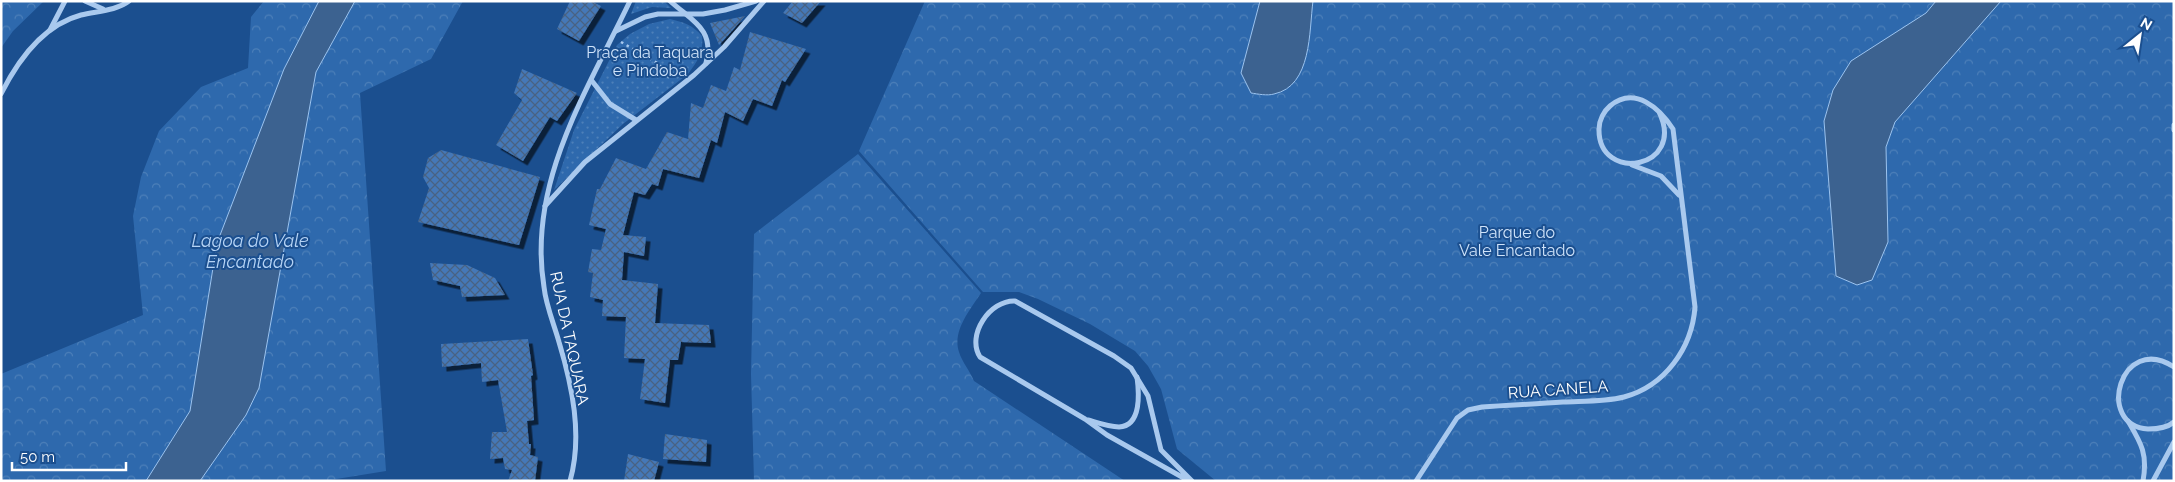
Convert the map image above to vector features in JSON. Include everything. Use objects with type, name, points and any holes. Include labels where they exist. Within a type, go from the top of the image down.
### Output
[{"type":"street","points":[[50,30],[65,1]]},
{"type":"street","points":[[85,1],[102,9],[113,8]]},
{"type":"street","points":[[1,94],[23,57],[50,30],[74,17],[113,8],[129,1]]},
{"type":"street","name":"RUA DA TAQUARA","points":[[570,481],[575,440],[574,405],[544,288],[541,235],[545,207],[560,149],[630,1]]},
{"type":"street","points":[[670,1],[700,26],[709,42],[706,64]]},
{"type":"street","points":[[616,32],[645,17],[658,14],[672,12],[687,15],[725,10],[756,1]]},
{"type":"street","points":[[545,207],[585,162],[636,120],[677,90],[706,64],[724,47],[764,1]]},
{"type":"street","points":[[592,81],[610,104],[636,120]]},
{"type":"street","name":"RUA CANELA","points":[[1416,481],[1457,418],[1468,410],[1482,407],[1608,400],[1625,397],[1655,382],[1668,371],[1687,342],[1693,325],[1694,287],[1679,195],[1681,182],[1673,129],[1651,104],[1641,99],[1630,98],[1620,100],[1610,106],[1603,114],[1599,124],[1602,146],[1608,154],[1617,161],[1661,176],[1679,195]]},
{"type":"street","points":[[1628,164],[1639,164],[1649,160],[1658,153],[1663,143],[1665,132],[1664,122],[1659,112]]},
{"type":"street","points":[[2174,125],[2174,130]]},
{"type":"street","points":[[1015,301],[1123,361],[1137,376],[1148,396],[1161,450],[1167,459],[1190,481],[1107,435],[1085,419],[980,357],[975,350],[977,332],[986,316],[998,303],[1015,301]]},
{"type":"street","points":[[2143,481],[2146,463],[2144,449],[2122,412],[2118,400],[2118,388],[2122,376],[2131,367],[2142,361],[2166,362],[2174,367]]},
{"type":"street","points":[[1085,419],[1121,427],[1129,423],[1138,406],[1137,376]]},
{"type":"street","points":[[2122,412],[2131,422],[2144,428],[2158,429],[2174,422]]},
{"type":"street","points":[[2152,481],[2174,442]]},
{"type":"path","points":[[613,38],[659,64],[677,90]]},
{"type":"green space","points":[[1,1],[44,1],[13,31],[1,48]]},
{"type":"green space","points":[[264,1],[319,1],[284,69],[217,243],[190,411],[146,481],[1,481],[1,374],[143,315],[133,216],[141,177],[159,131],[201,87],[248,68],[251,17]]},
{"type":"green space","points":[[355,1],[463,1],[431,59],[360,93],[386,471],[324,481],[200,481],[246,415],[259,388],[316,72]]},
{"type":"green space","points":[[636,1],[664,1],[671,8],[652,7],[631,14]]},
{"type":"green space","name":"Parque do Vale Encantado","points":[[925,1],[1260,1],[1241,73],[1251,93],[1268,95],[1286,89],[1302,69],[1306,56],[1313,1],[1936,1],[1926,13],[1833,90],[1824,121],[1836,276],[1888,242],[1886,147],[1895,121],[2001,1],[2174,1],[2174,481],[1216,481],[1177,449],[1161,389],[1148,366],[1135,351],[1090,324],[1038,299],[1019,292],[983,292],[859,151]]},
{"type":"green space","name":"Praça da Taquara e Pindoba","points":[[670,19],[688,24],[702,36],[701,52],[688,74],[623,124],[554,190],[574,130],[617,45],[630,34],[649,24]]},
{"type":"green space","points":[[858,154],[981,293],[963,321],[957,344],[962,359],[974,381],[1125,481],[754,481],[751,374],[754,234]]},
{"type":"water","name":"Lagoa do Vale Encantado","points":[[319,1],[355,1],[316,72],[259,388],[246,415],[200,481],[146,481],[190,411],[217,243],[284,69]]},
{"type":"water","points":[[1260,1],[1313,1],[1309,42],[1302,69],[1296,80],[1286,89],[1271,95],[1251,93],[1241,73]]},
{"type":"water","points":[[1936,1],[2001,1],[1895,122],[1886,147],[1888,242],[1872,280],[1857,285],[1836,276],[1824,121],[1833,90],[1851,61],[1926,13]]},
{"type":"building","points":[[570,1],[591,1],[601,6],[579,41],[557,29]]},
{"type":"building","points":[[793,1],[821,1],[802,23],[783,13]]},
{"type":"building","points":[[745,16],[731,32],[719,45],[710,23]]},
{"type":"building","points":[[750,32],[806,49],[785,82],[782,80],[772,106],[753,99],[743,121],[725,112],[717,143],[711,140],[699,178],[663,169],[658,186],[652,184],[645,195],[634,192],[623,235],[646,237],[644,256],[624,252],[622,280],[658,284],[655,323],[709,325],[711,343],[681,342],[678,360],[670,360],[665,403],[640,399],[645,359],[624,358],[626,317],[602,316],[603,300],[590,297],[593,273],[588,272],[592,249],[601,250],[606,229],[589,225],[597,189],[600,189],[616,158],[646,169],[667,132],[688,139],[691,103],[703,108],[711,85],[726,91],[734,67],[740,70]]},
{"type":"building","points":[[522,69],[577,93],[557,121],[550,117],[523,161],[496,145],[522,100],[514,93]]},
{"type":"building","points":[[441,150],[540,177],[519,245],[418,222],[429,188],[423,177],[428,158]]},
{"type":"building","points":[[430,263],[467,265],[495,278],[505,295],[462,297],[460,286],[433,280]]},
{"type":"building","points":[[528,339],[533,375],[531,376],[534,420],[527,421],[529,444],[531,444],[530,455],[538,457],[535,481],[508,481],[512,470],[505,469],[503,458],[490,459],[492,432],[507,432],[498,380],[482,382],[481,363],[442,367],[441,344]]},
{"type":"building","points":[[665,434],[707,440],[706,462],[663,459]]},
{"type":"building","points":[[628,454],[659,462],[654,481],[624,481]]}]
